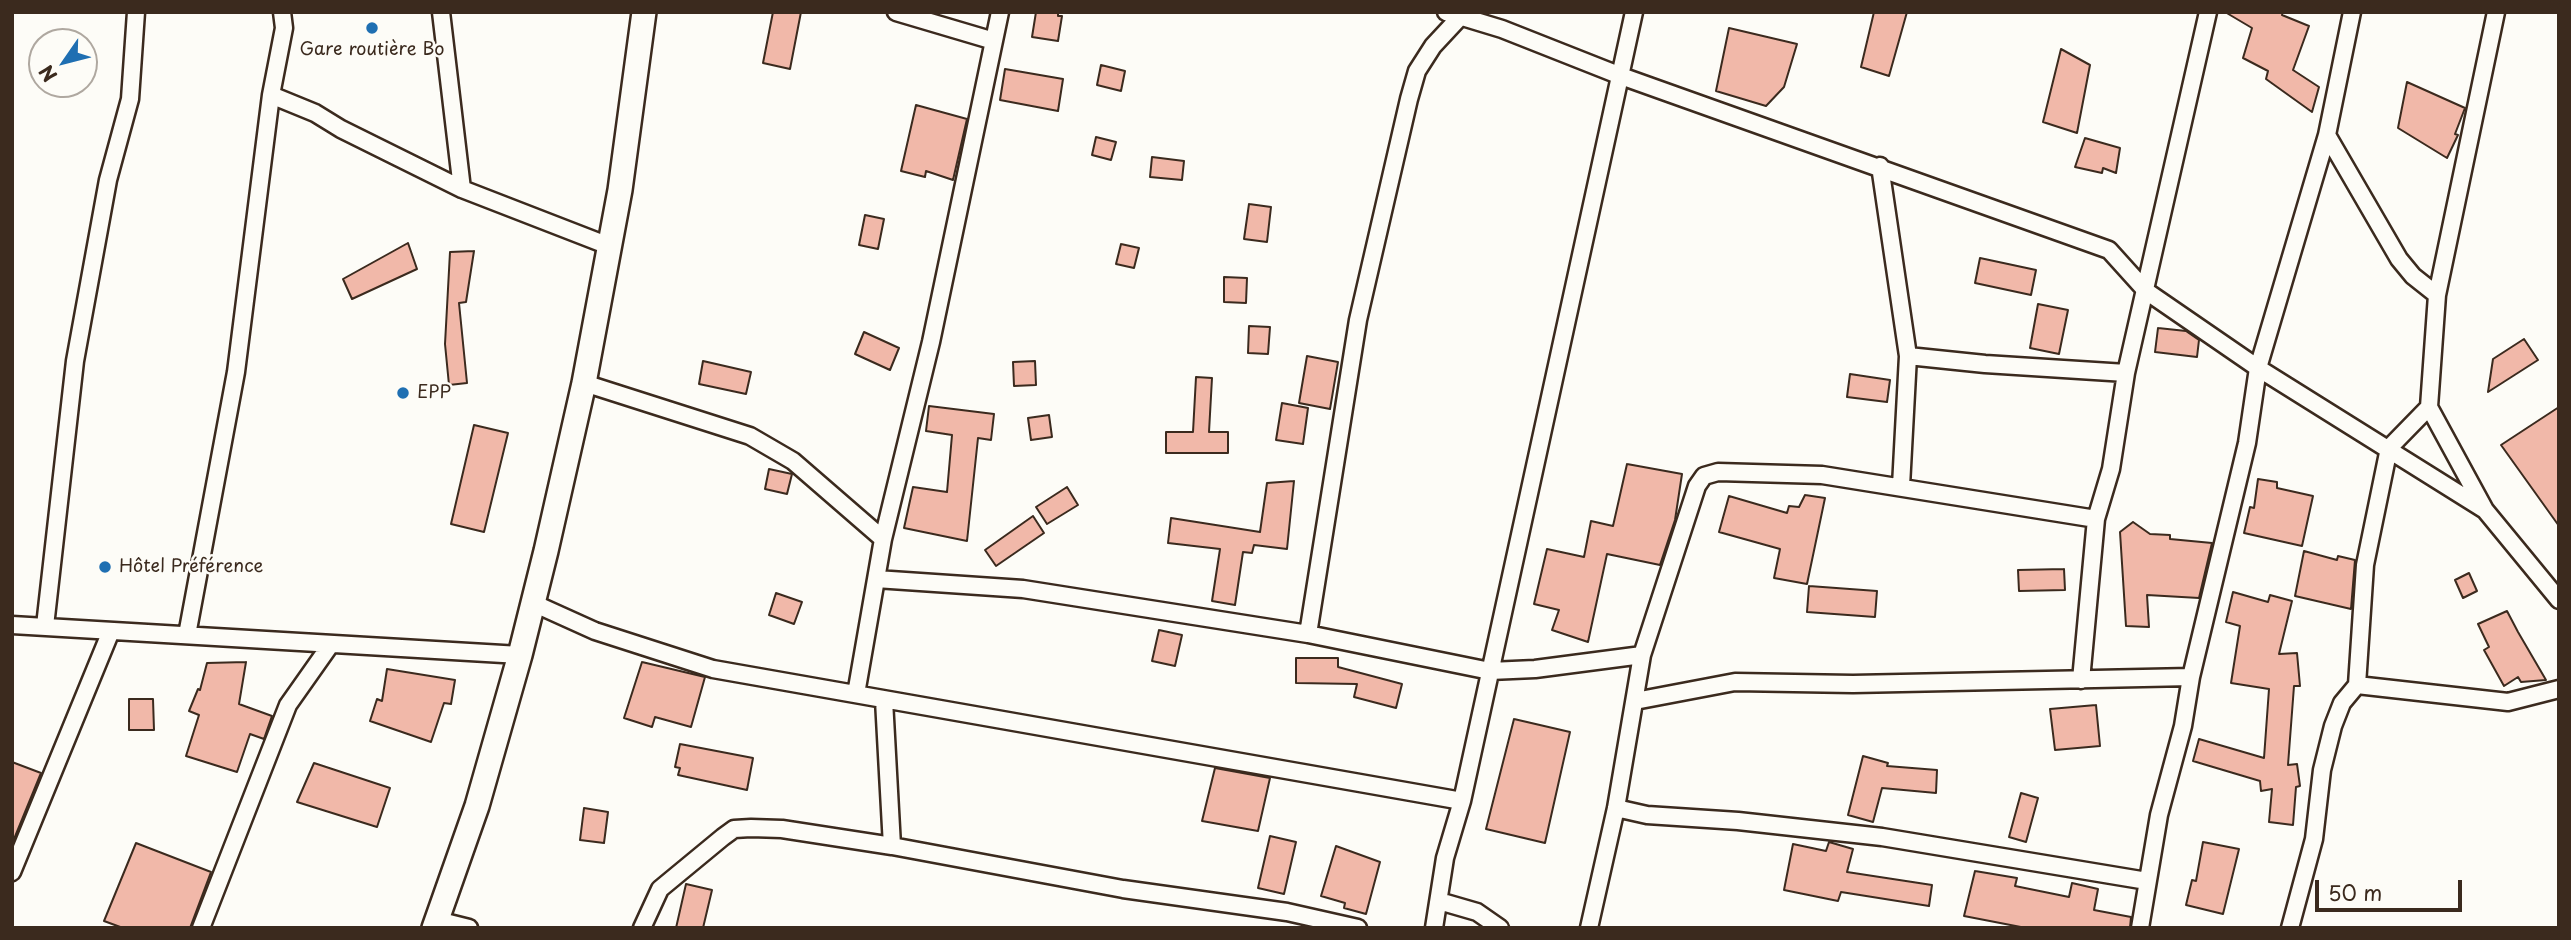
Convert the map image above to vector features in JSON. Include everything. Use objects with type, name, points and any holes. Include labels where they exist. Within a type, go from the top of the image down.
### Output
[{"type":"main road","points":[[436,924],[477,806],[520,655],[584,383],[621,190],[644,12]]},
{"type":"street","points":[[45,626],[75,361],[108,180],[130,99],[136,12]]},
{"type":"street","points":[[187,635],[236,372],[271,96],[284,28],[282,12]]},
{"type":"street","points":[[441,12],[462,189]]},
{"type":"street","points":[[896,12],[994,41]]},
{"type":"street","points":[[856,694],[883,539],[931,342],[1000,12]]},
{"type":"street","points":[[1434,928],[1445,858],[1462,801],[1634,12]]},
{"type":"street","points":[[2081,680],[2096,519],[2111,469],[2126,373],[2208,12]]},
{"type":"street","points":[[2140,928],[2159,815],[2183,726],[2191,677],[2246,443],[2258,368],[2327,135],[2352,12]]},
{"type":"street","points":[[2496,12],[2437,295],[2429,407],[2485,510],[2559,600]]},
{"type":"street","points":[[1308,634],[1358,320],[1409,99],[1417,72],[1453,15],[1502,29],[1621,76],[1880,166],[2109,250],[2146,291],[2258,368],[2485,510]]},
{"type":"street","points":[[271,96],[315,113],[341,130],[462,189],[609,246]]},
{"type":"street","points":[[2327,135],[2399,259],[2413,276],[2437,295]]},
{"type":"street","points":[[1880,166],[1908,356],[1901,486]]},
{"type":"street","points":[[1908,356],[2126,373]]},
{"type":"street","points":[[584,383],[750,436],[793,461],[883,539]]},
{"type":"street","points":[[2290,928],[2314,839],[2322,770],[2333,726],[2342,703],[2357,685],[2365,565],[2389,448],[2429,407]]},
{"type":"street","points":[[1589,928],[1616,808],[1642,655],[1697,486],[1704,476],[1718,472],[1822,475],[2096,519]]},
{"type":"street","points":[[876,579],[1023,589],[1308,634],[1490,671],[1535,669],[1642,655]]},
{"type":"street","points":[[533,603],[595,631],[659,654],[713,669],[884,700],[993,716],[1462,801]]},
{"type":"street","points":[[12,625],[520,655]]},
{"type":"street","points":[[12,872],[111,631]]},
{"type":"street","points":[[201,928],[288,705],[331,644]]},
{"type":"street","points":[[1635,701],[1735,682],[1853,684],[2191,677]]},
{"type":"street","points":[[2357,685],[2508,702],[2559,689]]},
{"type":"street","points":[[884,700],[892,846]]},
{"type":"street","points":[[1616,808],[1647,815],[1738,821],[1882,837],[2147,881]]},
{"type":"street","points":[[642,928],[660,888],[734,829],[782,830],[892,846],[1123,890],[1287,912],[1358,928]]},
{"type":"street","points":[[1439,901],[1477,912],[1500,928]]},
{"type":"street","points":[[436,924],[470,928]]},
{"type":"building","points":[[773,12],[801,12],[790,69],[763,63]]},
{"type":"building","points":[[1036,12],[1058,12],[1058,16],[1062,16],[1058,41],[1032,37]]},
{"type":"building","points":[[1874,12],[1907,12],[1889,76],[1861,67]]},
{"type":"building","points":[[2225,12],[2283,12],[2282,15],[2309,26],[2293,70],[2319,87],[2312,112],[2266,79],[2268,71],[2243,58],[2252,28]]},
{"type":"building","points":[[1729,28],[1797,44],[1784,87],[1766,106],[1716,91]]},
{"type":"building","points":[[2061,49],[2090,65],[2077,133],[2043,122]]},
{"type":"building","points":[[1101,65],[1125,71],[1121,91],[1097,85]]},
{"type":"building","points":[[1005,69],[1063,79],[1058,111],[1000,100]]},
{"type":"building","points":[[2407,82],[2465,108],[2455,134],[2458,135],[2447,158],[2398,128]]},
{"type":"building","points":[[916,105],[967,119],[953,180],[926,171],[925,177],[901,171]]},
{"type":"building","points":[[1096,137],[1116,142],[1111,160],[1092,155]]},
{"type":"building","points":[[2085,138],[2120,148],[2116,173],[2103,168],[2102,173],[2075,167]]},
{"type":"building","points":[[1152,157],[1184,161],[1182,180],[1150,177]]},
{"type":"building","points":[[1249,204],[1271,207],[1267,242],[1244,239]]},
{"type":"building","points":[[865,215],[884,219],[878,249],[859,245]]},
{"type":"building","points":[[408,243],[417,269],[352,299],[343,279]]},
{"type":"building","points":[[1121,244],[1139,248],[1134,268],[1116,264]]},
{"type":"building","points":[[474,251],[466,302],[459,303],[467,383],[449,385],[445,344],[450,252]]},
{"type":"building","points":[[1980,258],[2036,270],[2031,295],[1975,283]]},
{"type":"building","points":[[1224,277],[1247,278],[1246,303],[1224,302]]},
{"type":"building","points":[[2038,304],[2068,310],[2059,354],[2030,348]]},
{"type":"building","points":[[1249,326],[1270,327],[1268,354],[1248,353]]},
{"type":"building","points":[[2158,328],[2186,331],[2199,340],[2197,357],[2155,352]]},
{"type":"building","points":[[864,332],[899,348],[890,370],[855,354]]},
{"type":"building","points":[[2524,339],[2538,360],[2488,392],[2493,359]]},
{"type":"building","points":[[1307,356],[1338,362],[1330,409],[1299,403]]},
{"type":"building","points":[[703,361],[751,372],[746,394],[699,384]]},
{"type":"building","points":[[1035,361],[1036,385],[1014,386],[1013,362]]},
{"type":"building","points":[[1850,374],[1890,380],[1887,402],[1847,397]]},
{"type":"building","points":[[1196,377],[1212,378],[1209,432],[1228,432],[1228,453],[1166,453],[1166,432],[1193,432]]},
{"type":"building","points":[[1282,403],[1308,408],[1303,444],[1276,440]]},
{"type":"building","points":[[929,406],[994,414],[991,440],[978,438],[967,541],[904,528],[913,487],[947,492],[952,435],[926,431]]},
{"type":"building","points":[[2559,407],[2559,526],[2501,445]]},
{"type":"building","points":[[1049,415],[1052,437],[1031,440],[1028,418]]},
{"type":"building","points":[[474,425],[508,433],[484,532],[451,524]]},
{"type":"building","points":[[1627,464],[1682,474],[1675,520],[1660,565],[1607,554],[1588,642],[1552,630],[1559,610],[1534,604],[1547,549],[1584,557],[1591,521],[1613,526]]},
{"type":"building","points":[[769,469],[792,474],[787,494],[765,489]]},
{"type":"building","points":[[2258,479],[2277,482],[2277,488],[2313,496],[2302,546],[2244,533],[2250,507],[2254,508]]},
{"type":"building","points":[[1294,481],[1287,549],[1254,545],[1252,553],[1243,552],[1235,605],[1212,601],[1220,549],[1168,543],[1171,518],[1260,532],[1267,483]]},
{"type":"building","points":[[1067,487],[1078,505],[1047,524],[1036,507]]},
{"type":"building","points":[[1805,495],[1825,498],[1807,584],[1774,578],[1780,549],[1719,532],[1729,496],[1787,513],[1789,506],[1799,507]]},
{"type":"building","points":[[1033,516],[1044,533],[996,566],[985,550]]},
{"type":"building","points":[[2133,522],[2150,534],[2212,543],[2199,598],[2147,595],[2149,627],[2126,626],[2120,532]]},
{"type":"building","points":[[2304,551],[2337,560],[2338,556],[2355,560],[2351,609],[2295,596]]},
{"type":"building","points":[[2064,569],[2065,590],[2019,591],[2018,570]]},
{"type":"building","points":[[2469,573],[2477,591],[2463,598],[2455,580]]},
{"type":"building","points":[[1809,586],[1877,591],[1875,617],[1807,612]]},
{"type":"building","points":[[2233,592],[2268,602],[2270,595],[2292,601],[2279,654],[2297,653],[2300,686],[2294,686],[2288,765],[2297,764],[2300,786],[2296,787],[2293,825],[2269,822],[2272,789],[2261,791],[2260,781],[2193,761],[2199,739],[2264,758],[2269,689],[2231,683],[2240,626],[2226,622]]},
{"type":"building","points":[[776,593],[802,602],[794,624],[769,615]]},
{"type":"building","points":[[2507,611],[2546,680],[2521,682],[2518,677],[2504,686],[2484,650],[2489,647],[2478,624]]},
{"type":"building","points":[[1159,630],[1182,635],[1175,666],[1152,661]]},
{"type":"building","points":[[1296,658],[1338,658],[1338,667],[1402,684],[1396,708],[1354,697],[1357,684],[1296,683]]},
{"type":"building","points":[[246,662],[239,704],[272,716],[264,739],[250,734],[237,772],[186,756],[199,715],[189,711],[198,689],[200,690],[207,663]]},
{"type":"building","points":[[642,662],[705,677],[691,727],[655,717],[652,727],[624,718]]},
{"type":"building","points":[[387,669],[455,680],[451,704],[444,703],[431,742],[370,721],[377,699],[382,701]]},
{"type":"building","points":[[129,699],[153,699],[154,730],[129,730]]},
{"type":"building","points":[[2096,705],[2100,746],[2055,750],[2050,709]]},
{"type":"building","points":[[1514,719],[1570,732],[1545,843],[1486,829]]},
{"type":"building","points":[[680,744],[753,758],[747,790],[678,775],[680,768],[675,767]]},
{"type":"building","points":[[1863,756],[1888,763],[1887,766],[1937,770],[1936,793],[1882,788],[1873,822],[1848,815]]},
{"type":"building","points":[[12,762],[41,773],[12,844]]},
{"type":"building","points":[[314,763],[390,788],[377,827],[297,802]]},
{"type":"building","points":[[1215,768],[1270,778],[1258,831],[1202,821]]},
{"type":"building","points":[[2021,793],[2038,798],[2026,842],[2009,837]]},
{"type":"building","points":[[584,808],[608,812],[604,843],[580,840]]},
{"type":"building","points":[[1270,836],[1296,842],[1284,894],[1258,888]]},
{"type":"building","points":[[1829,842],[1853,849],[1847,872],[1932,885],[1929,906],[1841,892],[1838,901],[1784,890],[1793,844],[1826,851]]},
{"type":"building","points":[[2203,842],[2239,849],[2223,914],[2186,905],[2192,880],[2196,881]]},
{"type":"building","points":[[136,843],[211,872],[190,928],[123,928],[104,921]]},
{"type":"building","points":[[1336,846],[1380,862],[1366,914],[1344,908],[1345,903],[1321,896]]},
{"type":"building","points":[[1975,871],[2017,878],[2015,886],[2069,897],[2072,883],[2098,889],[2094,910],[2131,917],[2130,928],[2026,928],[1964,916]]},
{"type":"building","points":[[686,884],[712,890],[703,928],[676,928]]},
{"type":"place","name":"Gare routière Bo","points":[[372,28]]},
{"type":"place","name":"EPP","points":[[403,393]]},
{"type":"place","name":"Hôtel Préférence","points":[[105,567]]}]
